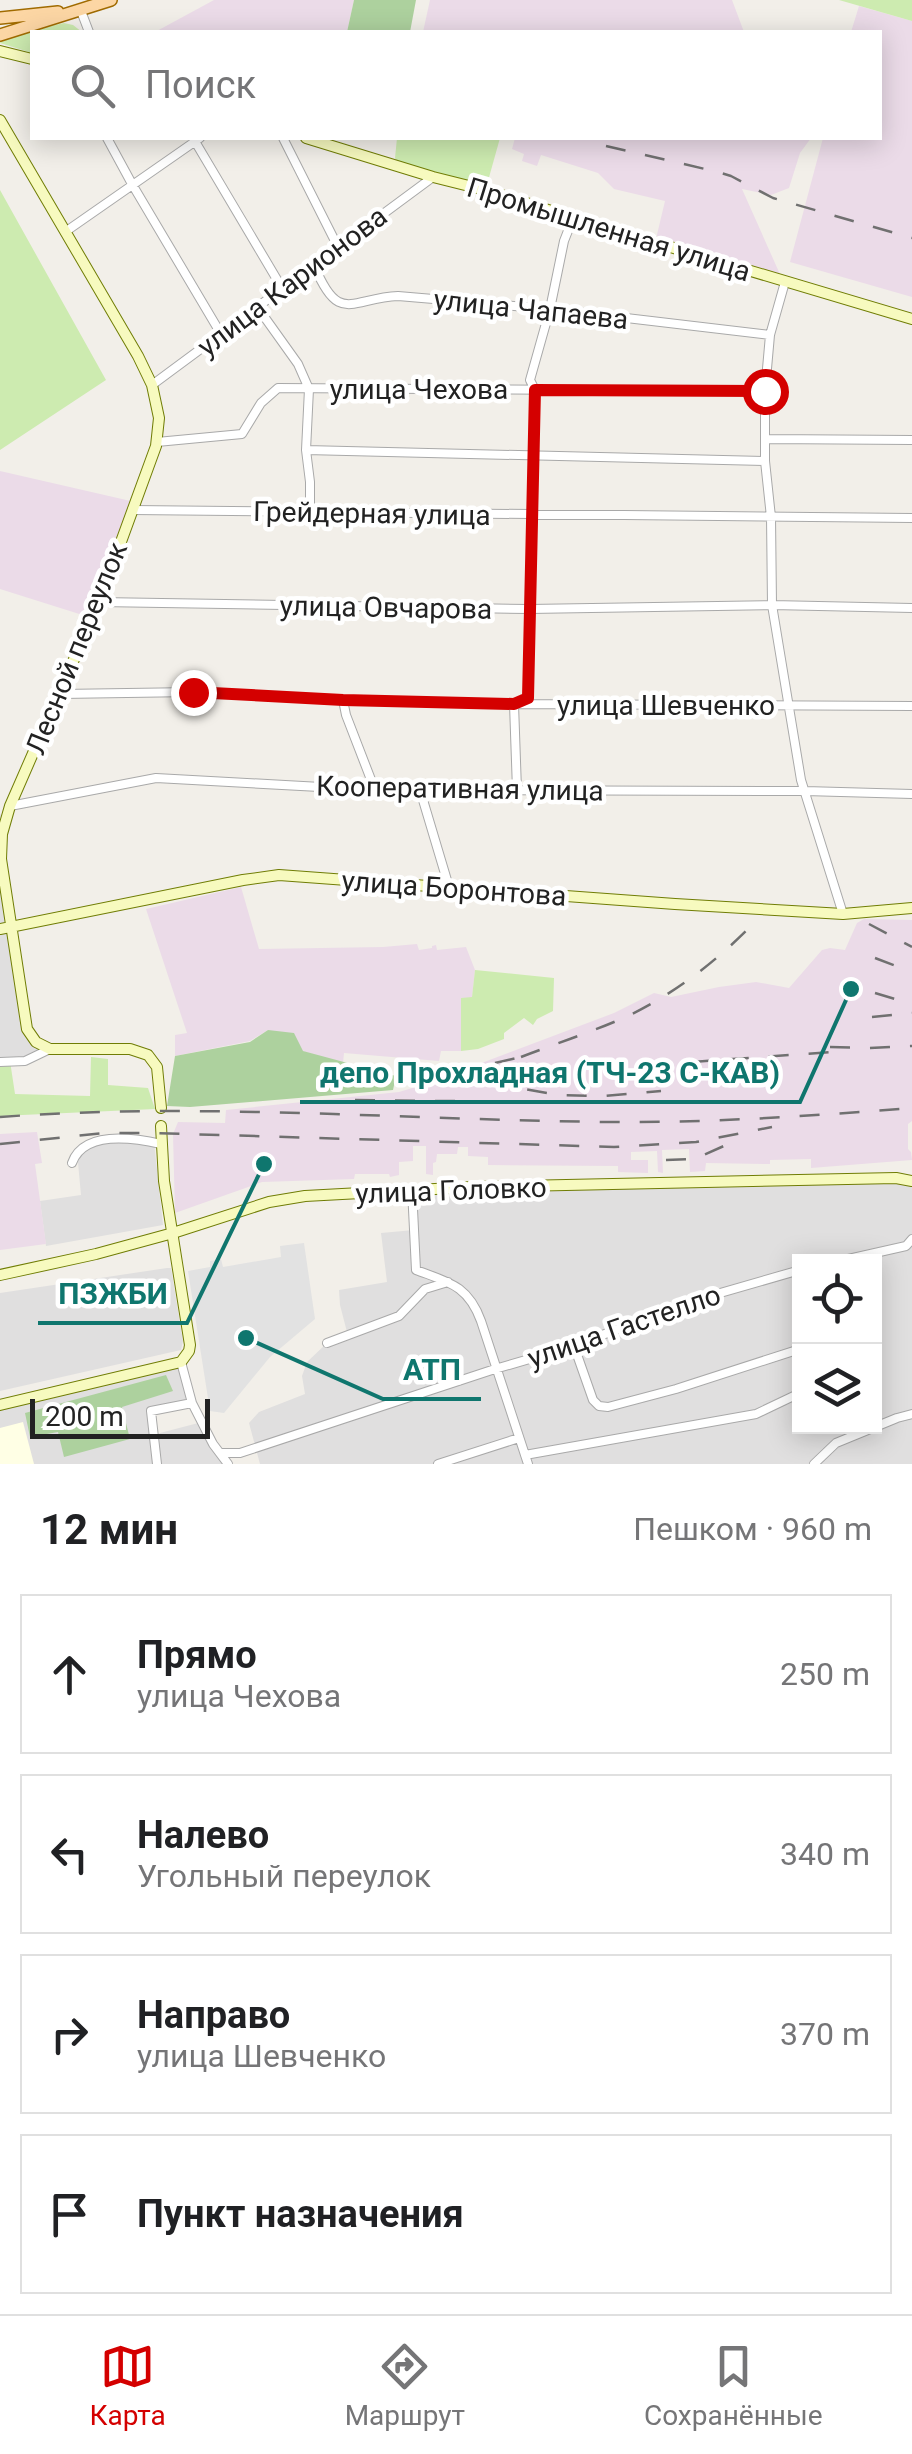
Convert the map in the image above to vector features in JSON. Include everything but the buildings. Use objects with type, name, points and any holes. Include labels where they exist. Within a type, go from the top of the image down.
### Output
[{"type":"main road","points":[[0,35],[111,0]]},
{"type":"main road","points":[[0,18],[79,11]]},
{"type":"main road","points":[[0,51],[30,58]]},
{"type":"main road","name":"Лесной переулок","points":[[0,120],[138,356],[152,384],[159,418],[157,442],[99,602],[10,806],[2,834],[6,928],[27,1029],[36,1042],[50,1049]]},
{"type":"main road","name":"Промышленная улица","points":[[313,140],[912,319]]},
{"type":"main road","name":"улица Боронтова","points":[[6,928],[279,875],[843,914],[912,908]]},
{"type":"main road","points":[[50,1049],[130,1050],[148,1055],[157,1068],[160,1108]]},
{"type":"main road","points":[[0,1405],[181,1362],[186,1356],[190,1345],[164,1182],[161,1126]]},
{"type":"main road","name":"улица Головко","points":[[0,1276],[96,1254],[291,1198],[412,1189],[896,1178],[912,1181]]},
{"type":"street","points":[[79,11],[88,30]]},
{"type":"street","points":[[108,140],[221,334]]},
{"type":"street","points":[[65,232],[195,140]]},
{"type":"street","points":[[197,140],[282,288]]},
{"type":"street","points":[[284,140],[338,247]]},
{"type":"street","name":"улица Карионова","points":[[152,384],[433,177]]},
{"type":"street","points":[[517,790],[514,704],[528,698],[535,390],[530,380],[572,218]]},
{"type":"street","name":"улица Чапаева","points":[[314,264],[322,285],[333,297],[353,306],[398,296],[770,335]]},
{"type":"street","points":[[785,282],[770,335],[765,391],[772,606],[806,791],[843,914]]},
{"type":"street","points":[[258,308],[298,364],[309,389],[306,450],[310,512]]},
{"type":"street","name":"улица Чехова","points":[[157,442],[242,434],[261,403],[278,388],[765,391]]},
{"type":"street","points":[[765,439],[912,440]]},
{"type":"street","points":[[306,450],[765,461]]},
{"type":"street","name":"Грейдерная улица","points":[[132,510],[912,518]]},
{"type":"street","name":"улица Овчарова","points":[[99,602],[529,609],[912,608]]},
{"type":"street","name":"улица Шевченко","points":[[60,694],[193,692],[514,704],[912,706]]},
{"type":"street","points":[[343,700],[375,790]]},
{"type":"street","name":"Кооперативная улица","points":[[10,806],[156,778],[375,790],[912,794]]},
{"type":"street","points":[[420,790],[450,887]]},
{"type":"street","points":[[0,1062],[24,1061],[50,1049]]},
{"type":"street","points":[[72,1163],[88,1144],[125,1138],[161,1144]]},
{"type":"street","points":[[412,1189],[416,1270],[465,1292],[477,1310],[526,1460],[740,1417],[792,1398]]},
{"type":"street","points":[[871,1254],[906,1246],[912,1239]]},
{"type":"street","name":"улица Гастелло","points":[[220,1454],[240,1453],[574,1346],[682,1304],[792,1272]]},
{"type":"street","points":[[327,1343],[399,1316],[426,1289],[448,1282]]},
{"type":"street","points":[[574,1346],[599,1406],[692,1384],[792,1352]]},
{"type":"street","points":[[181,1362],[192,1404],[228,1464]]},
{"type":"street","points":[[157,1464],[150,1411],[192,1404]]},
{"type":"street","points":[[814,1464],[836,1444],[912,1414]]},
{"type":"street","points":[[438,1464],[519,1438]]},
{"type":"shaded area","points":[[214,0],[354,0],[347,30],[159,30]]},
{"type":"shaded area","points":[[430,0],[732,0],[743,30],[423,30]]},
{"type":"shaded area","points":[[859,6],[912,21],[912,297],[790,262],[822,140],[882,140],[882,30],[852,30]]},
{"type":"shaded area","points":[[514,140],[810,140],[800,153],[789,188],[771,195],[742,189],[783,281],[655,243],[665,201],[614,189],[598,173],[541,155],[537,166],[522,161],[524,154],[512,149]]},
{"type":"shaded area","points":[[0,471],[135,502],[92,618],[0,589]]},
{"type":"shaded area","points":[[0,814],[6,818],[2,834],[27,1029],[43,1047],[42,1054],[0,1062]]},
{"type":"shaded area","points":[[241,887],[259,949],[417,944],[419,950],[436,945],[437,950],[466,947],[475,970],[472,998],[461,999],[461,1051],[441,1051],[439,1061],[344,1053],[343,1063],[302,1051],[268,1030],[250,1041],[175,1056],[175,1035],[187,1033],[146,909]]},
{"type":"shaded area","points":[[864,919],[912,920],[912,1121],[908,1124],[908,1149],[912,1160],[811,1168],[811,1159],[770,1160],[770,1164],[706,1163],[705,1171],[690,1172],[689,1149],[662,1150],[663,1173],[658,1172],[657,1151],[631,1152],[631,1160],[648,1160],[648,1173],[618,1172],[618,1166],[488,1165],[488,1157],[468,1156],[468,1147],[458,1147],[457,1154],[437,1154],[433,1175],[426,1174],[426,1146],[413,1146],[413,1161],[399,1162],[399,1175],[355,1174],[354,1179],[262,1182],[175,1213],[173,1134],[178,1122],[225,1123],[226,1110],[399,1092],[614,1013],[654,993],[671,997],[756,982],[789,988],[822,950],[845,950],[857,923]]},
{"type":"shaded area","points":[[37,1132],[42,1163],[35,1164],[46,1244],[0,1250],[0,1134]]},
{"type":"shaded area","points":[[118,1138],[154,1142],[163,1225],[46,1246],[40,1201],[81,1195],[77,1152]]},
{"type":"shaded area","points":[[896,1178],[912,1185],[912,1464],[260,1464],[249,1423],[259,1412],[305,1394],[302,1376],[307,1362],[327,1343],[348,1336],[339,1290],[387,1282],[381,1233],[414,1230],[412,1189]]},
{"type":"shaded area","points":[[304,1243],[315,1319],[270,1357],[224,1413],[210,1411],[188,1271],[210,1267],[210,1261],[221,1259],[223,1267],[281,1257],[280,1246]]},
{"type":"shaded area","points":[[171,1268],[183,1341],[181,1350],[0,1391],[0,1293]]},
{"type":"shaded area","points":[[181,1362],[192,1403],[151,1411],[155,1437],[202,1422],[228,1464],[0,1464],[0,1406]]},
{"type":"shaded area","points":[[23,1422],[34,1464],[0,1464],[0,1428]]},
{"type":"green space","points":[[354,0],[416,0],[410,30],[347,30]]},
{"type":"green space","points":[[839,0],[912,0],[912,21]]},
{"type":"green space","points":[[64,23],[79,30],[31,30]]},
{"type":"green space","points":[[30,30],[30,52],[0,43],[3,36]]},
{"type":"green space","points":[[397,140],[499,140],[488,181],[477,185],[397,162]]},
{"type":"green space","points":[[0,190],[106,380],[0,450]]},
{"type":"green space","points":[[475,970],[554,978],[553,1011],[533,1025],[524,1018],[504,1033],[504,1039],[461,1051],[461,998],[472,997]]},
{"type":"green space","points":[[268,1030],[294,1033],[303,1051],[396,1076],[393,1090],[167,1106],[175,1056],[250,1042]]},
{"type":"green space","points":[[91,1057],[108,1059],[108,1085],[148,1088],[155,1109],[0,1116],[0,1062],[10,1061],[15,1094],[90,1096]]},
{"type":"green space","points":[[166,1375],[173,1391],[122,1407],[130,1439],[64,1457],[58,1432],[30,1437],[25,1413]]},
{"type":"railway","points":[[606,146],[718,172],[773,198],[912,238]]},
{"type":"railway","points":[[869,924],[912,947]]},
{"type":"railway","points":[[521,1057],[630,1015],[663,997],[749,928]]},
{"type":"railway","points":[[875,958],[912,972]]},
{"type":"railway","points":[[875,993],[912,1004]]},
{"type":"railway","points":[[872,1017],[912,1013]]},
{"type":"railway","points":[[830,1047],[912,1046]]},
{"type":"railway","points":[[649,1065],[832,1052]]},
{"type":"railway","points":[[456,1072],[534,1054]]},
{"type":"railway","points":[[369,1066],[435,1073],[558,1095],[661,1091]]},
{"type":"railway","points":[[355,1100],[535,1102]]},
{"type":"railway","points":[[0,1117],[228,1111],[646,1122],[912,1108]]},
{"type":"railway","points":[[0,1144],[104,1133],[154,1133],[614,1147],[696,1142],[772,1127]]},
{"type":"railway","points":[[666,1160],[695,1159],[726,1145]]},
{"type":"place","name":"депо Прохладная (ТЧ-23 С-КАВ)","points":[[851,989]]},
{"type":"place","name":"ПЗЖБИ","points":[[264,1164]]},
{"type":"place","name":"АТП","points":[[246,1338]]},
{"type":"route","points":[[193,692],[514,704],[528,698],[535,390],[765,391]]}]
